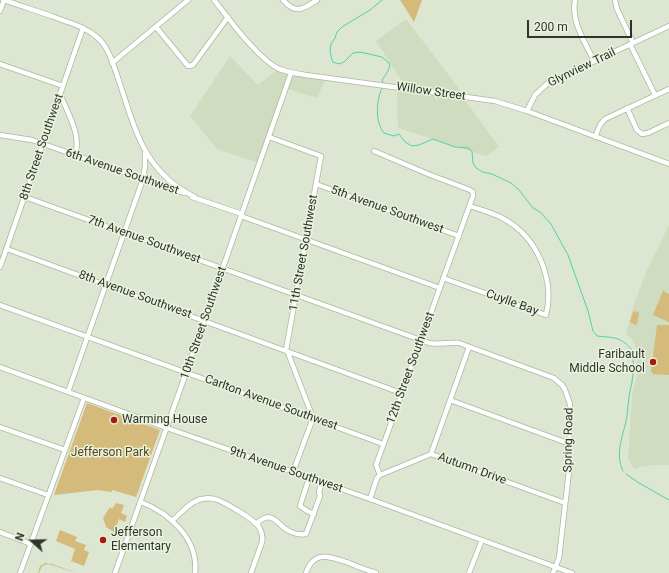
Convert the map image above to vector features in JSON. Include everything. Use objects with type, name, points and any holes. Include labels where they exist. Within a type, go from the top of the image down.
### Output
[{"type":"street","points":[[0,11],[4,0],[83,28],[99,39],[109,54],[138,136],[151,161],[166,178],[184,192],[195,197]]},
{"type":"street","points":[[112,63],[188,0]]},
{"type":"street","name":"Willow Street","points":[[214,0],[264,59],[278,68],[291,73],[485,99],[527,110],[669,164]]},
{"type":"street","points":[[283,0],[293,9],[301,9],[317,0]]},
{"type":"street","points":[[575,0],[574,9],[576,23],[594,61]]},
{"type":"street","points":[[615,0],[631,44],[655,95]]},
{"type":"street","points":[[156,27],[188,66],[190,66],[193,65],[228,17]]},
{"type":"street","name":"Glynview Trail","points":[[527,110],[535,95],[548,83],[669,26]]},
{"type":"street","name":"8th Street Southwest","points":[[0,267],[83,28]]},
{"type":"street","points":[[0,64],[63,86]]},
{"type":"street","name":"10th Street Southwest","points":[[115,573],[291,73]]},
{"type":"street","points":[[595,137],[602,122],[609,117],[669,89]]},
{"type":"street","points":[[60,94],[77,139],[75,155]]},
{"type":"street","points":[[627,108],[637,130],[642,134],[669,123]]},
{"type":"street","name":"6th Avenue Southwest","points":[[0,135],[20,137],[75,155],[195,197],[306,240],[440,288]]},
{"type":"street","name":"11th Street Southwest","points":[[269,137],[322,156],[287,351]]},
{"type":"street","points":[[68,392],[143,179],[146,166],[145,151]]},
{"type":"street","points":[[374,151],[473,192],[470,206],[459,236]]},
{"type":"street","name":"5th Avenue Southwest","points":[[316,184],[459,236]]},
{"type":"street","name":"7th Avenue Southwest","points":[[25,196],[421,340]]},
{"type":"street","name":"Cuylle Bay","points":[[443,278],[546,314],[549,297],[547,280],[533,245],[520,231],[504,219],[470,206]]},
{"type":"street","name":"12th Street Southwest","points":[[370,499],[377,478],[380,475],[376,465],[383,444],[459,236]]},
{"type":"street","name":"8th Avenue Southwest","points":[[6,249],[106,284],[402,393]]},
{"type":"street","name":"Carlton Avenue Southwest","points":[[0,306],[383,444]]},
{"type":"street","name":"Spring Road","points":[[421,340],[433,344],[451,342],[459,343],[547,375],[554,378],[562,386],[568,396],[570,404],[569,471],[559,558],[553,573]]},
{"type":"street","points":[[431,454],[469,347]]},
{"type":"street","points":[[287,351],[313,418],[293,472]]},
{"type":"street","name":"9th Avenue Southwest","points":[[0,367],[572,573]]},
{"type":"street","points":[[20,573],[84,398]]},
{"type":"street","points":[[450,400],[570,444]]},
{"type":"street","points":[[0,427],[64,450]]},
{"type":"street","name":"Autumn Drive","points":[[380,475],[431,454],[565,503]]},
{"type":"street","points":[[0,478],[48,496]]},
{"type":"street","points":[[309,478],[300,506],[314,514]]},
{"type":"street","points":[[256,524],[264,518],[269,517],[275,519],[290,532],[298,535],[306,534],[320,496],[319,492],[322,482]]},
{"type":"street","points":[[172,521],[193,503],[208,498],[218,500],[256,524],[261,531],[262,542],[252,573]]},
{"type":"street","points":[[141,502],[156,509],[172,521],[184,535],[193,550],[195,558],[195,573]]},
{"type":"street","points":[[0,532],[30,544]]},
{"type":"street","points":[[470,573],[482,540]]},
{"type":"street","points":[[306,573],[308,566],[319,557],[328,556],[364,571],[376,573]]},
{"type":"shaded area","points":[[406,19],[463,94],[405,86],[376,41]]},
{"type":"shaded area","points":[[230,56],[258,85],[276,71],[325,80],[317,98],[288,89],[262,164],[217,149],[190,116]]},
{"type":"shaded area","points":[[397,91],[465,100],[499,147],[486,156],[398,128]]},
{"type":"shaded area","name":"Faribault Middle School","points":[[669,225],[669,465],[653,465],[634,469],[628,459],[632,396],[637,376],[636,347],[633,341],[626,334],[633,307],[647,270]]},
{"type":"green space","points":[[400,0],[422,0],[414,22]]},
{"type":"green space","points":[[663,291],[669,294],[669,322],[653,315]]},
{"type":"green space","points":[[635,311],[639,313],[637,324],[635,325],[630,322],[633,312]]},
{"type":"green space","points":[[657,325],[669,325],[669,375],[653,374],[651,371]]},
{"type":"green space","name":"Jefferson Park","points":[[87,403],[160,430],[136,497],[112,490],[112,492],[98,490],[54,495]]},
{"type":"green space","points":[[116,503],[124,505],[121,513],[127,516],[125,522],[119,519],[114,532],[106,527],[103,518],[110,507],[112,509]]},
{"type":"green space","points":[[60,530],[77,537],[75,541],[86,545],[84,550],[89,552],[84,566],[71,561],[75,549],[56,541]]},
{"type":"green space","points":[[45,563],[77,573],[48,564],[42,566],[38,573],[40,566]]},
{"type":"waterway","points":[[382,0],[370,10],[342,27],[337,32],[331,44],[330,51],[333,62],[339,64],[344,62],[353,53],[360,52],[382,57],[389,63],[390,66],[382,80],[383,83]]},
{"type":"waterway","points":[[382,88],[377,111],[379,123],[384,133],[394,136],[399,134],[405,142],[412,146],[419,145],[433,139],[455,147],[468,148],[472,151],[473,163],[476,168],[511,183],[519,190],[533,208],[540,212],[551,224],[568,255],[588,311],[593,331],[597,336],[621,340],[633,351],[633,378],[629,395],[627,416],[620,444],[619,457],[623,471]]},
{"type":"waterway","points":[[626,474],[669,500]]},
{"type":"place","name":"Faribault Middle School","points":[[653,362]]},
{"type":"place","name":"Warming House","points":[[114,420]]},
{"type":"place","name":"Jefferson Elementary","points":[[103,540]]}]
